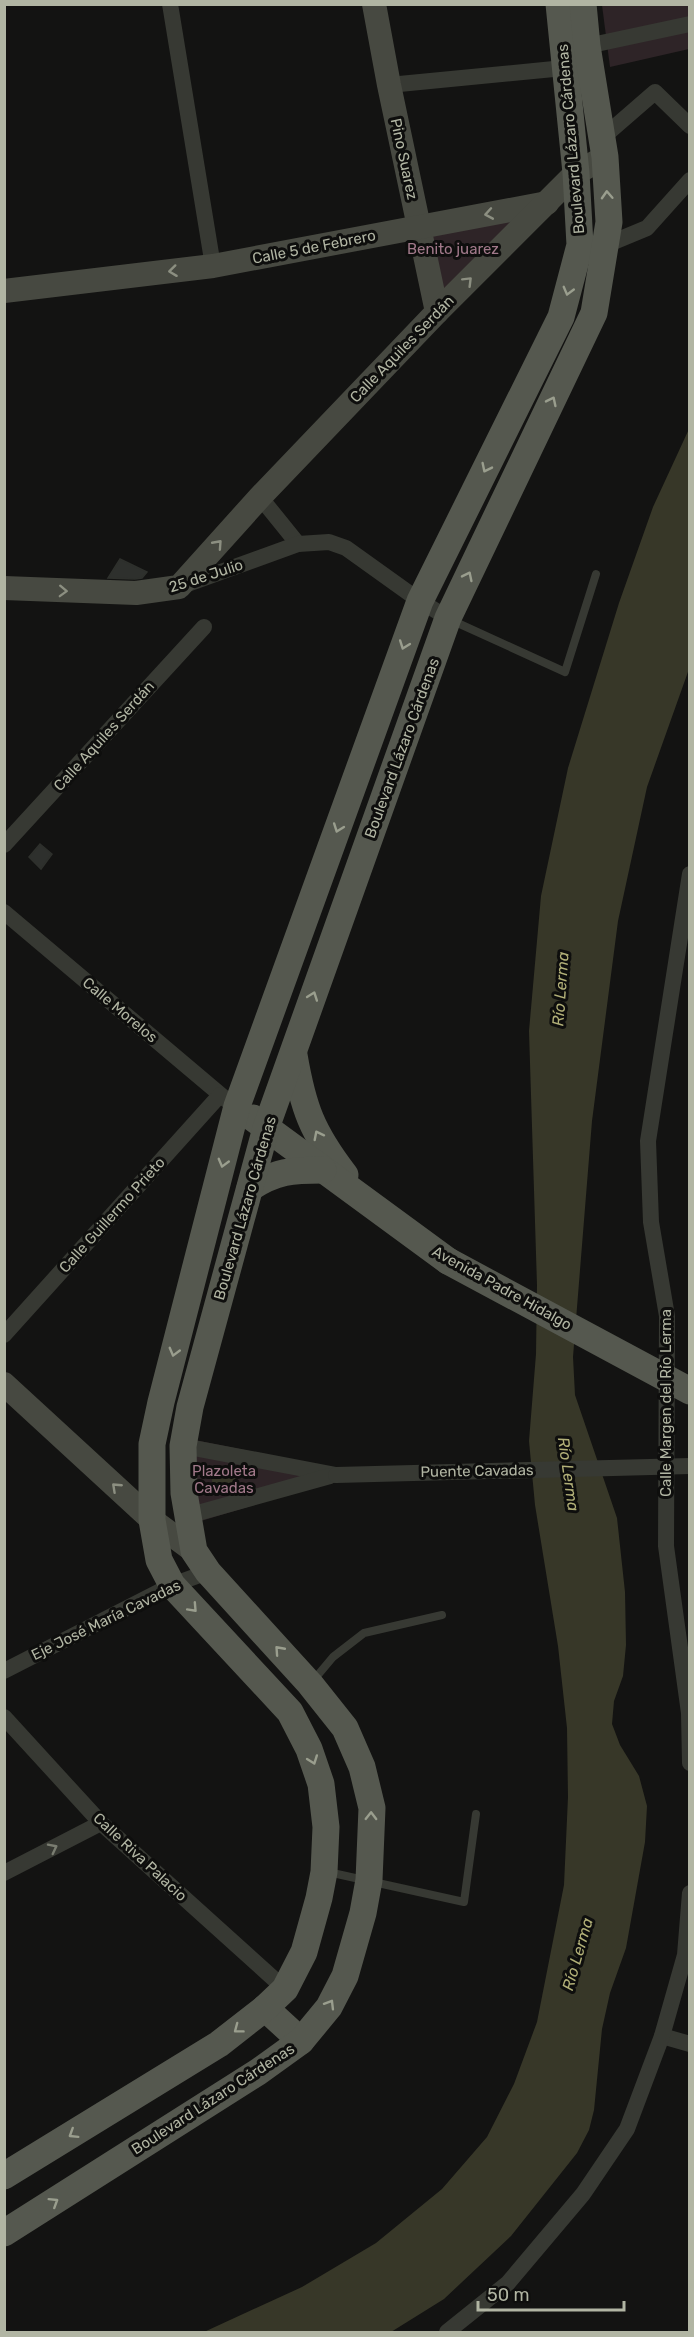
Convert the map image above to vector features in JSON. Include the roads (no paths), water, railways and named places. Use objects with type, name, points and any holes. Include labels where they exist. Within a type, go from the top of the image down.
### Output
[{"type":"main road","name":"Boulevard Lázaro Cárdenas","points":[[4,2233],[258,2072],[301,2041],[329,2007],[345,1976],[363,1913],[369,1880],[372,1808],[362,1767],[345,1728],[310,1684],[201,1562],[187,1516],[183,1446],[190,1407],[267,1128],[448,618],[594,313],[593,245],[576,173],[559,4]]},
{"type":"main road","name":"Boulevard Lázaro Cárdenas","points":[[4,2176],[219,2044],[265,2008],[285,1989],[304,1952],[319,1898],[324,1872],[326,1827],[321,1784],[309,1749],[290,1712],[172,1586],[159,1560],[152,1520],[152,1444],[229,1101],[420,601],[561,317],[593,245],[609,222],[604,148],[587,46],[583,4]]},
{"type":"main road","points":[[294,1051],[301,1094],[311,1122],[324,1147],[364,1200]]},
{"type":"main road","name":"Avenida Padre Hidalgo","points":[[229,1101],[448,1262],[690,1390]]},
{"type":"main road","points":[[250,1188],[278,1173],[293,1170],[323,1170]]},
{"type":"main road","points":[[265,2008],[301,2041]]},
{"type":"street","points":[[171,4],[213,266]]},
{"type":"street","name":"Pino Suarez","points":[[374,4],[417,227],[437,312]]},
{"type":"street","points":[[587,46],[690,24]]},
{"type":"street","points":[[388,85],[564,69]]},
{"type":"street","points":[[546,203],[604,148],[655,92],[690,126]]},
{"type":"street","points":[[593,245],[647,228],[690,180]]},
{"type":"street","name":"Calle 5 de Febrero","points":[[4,291],[213,266],[546,203]]},
{"type":"street","name":"Calle Aquiles Serdán","points":[[179,587],[260,497],[437,312],[546,203]]},
{"type":"street","points":[[260,497],[298,544]]},
{"type":"street","name":"25 de Julio","points":[[4,588],[135,593],[179,587],[298,544],[329,542],[346,548],[420,601],[448,618]]},
{"type":"street","name":"Calle Aquiles Serdán","points":[[4,845],[204,627]]},
{"type":"street","name":"Calle Margen del Río Lerma","points":[[690,874],[648,1141],[651,1222],[667,1317],[666,1546],[689,1713],[690,1763]]},
{"type":"street","name":"Calle Morelos","points":[[4,912],[229,1101]]},
{"type":"street","name":"Calle Guillermo Prieto","points":[[4,1335],[229,1101]]},
{"type":"street","points":[[4,1384],[201,1562]]},
{"type":"street","points":[[183,1446],[336,1475]]},
{"type":"street","name":"Puente Cavadas","points":[[336,1475],[690,1466]]},
{"type":"street","points":[[187,1516],[336,1475]]},
{"type":"street","name":"Eje José María Cavadas","points":[[4,1671],[172,1586],[201,1562]]},
{"type":"street","name":"Calle Riva Palacio","points":[[4,1717],[101,1823],[285,1989]]},
{"type":"street","points":[[4,1873],[101,1823]]},
{"type":"street","points":[[447,2332],[508,2283],[583,2194],[627,2129],[662,2036],[685,1955],[690,1893]]},
{"type":"street","points":[[662,2036],[690,2044]]},
{"type":"lane","points":[[448,618],[565,672],[596,574]]},
{"type":"lane","points":[[310,1684],[333,1657],[364,1633],[442,1615]]},
{"type":"lane","points":[[324,1872],[464,1902],[476,1814]]},
{"type":"water","name":"Río Lerma","points":[[689,429],[689,669],[647,787],[618,921],[592,1121],[573,1357],[575,1395],[617,1518],[625,1592],[626,1645],[623,1676],[614,1701],[612,1724],[620,1745],[639,1776],[647,1806],[645,1842],[626,1948],[610,1993],[602,2029],[594,2110],[589,2130],[577,2153],[511,2236],[444,2299],[391,2332],[204,2332],[302,2287],[376,2243],[442,2189],[487,2137],[514,2084],[537,2022],[564,1885],[568,1797],[567,1728],[558,1646],[535,1505],[529,1441],[536,1354],[537,1285],[529,1031],[541,896],[568,768],[619,603],[653,507]]},
{"type":"water","points":[[224,1468],[233,1471],[236,1480],[233,1489],[224,1492],[215,1489],[212,1480],[215,1471]]},
{"type":"park label","name":"Benito juarez","points":[[453,249]]},
{"type":"park label","name":"Plazoleta Cavadas","points":[[224,1480]]}]
